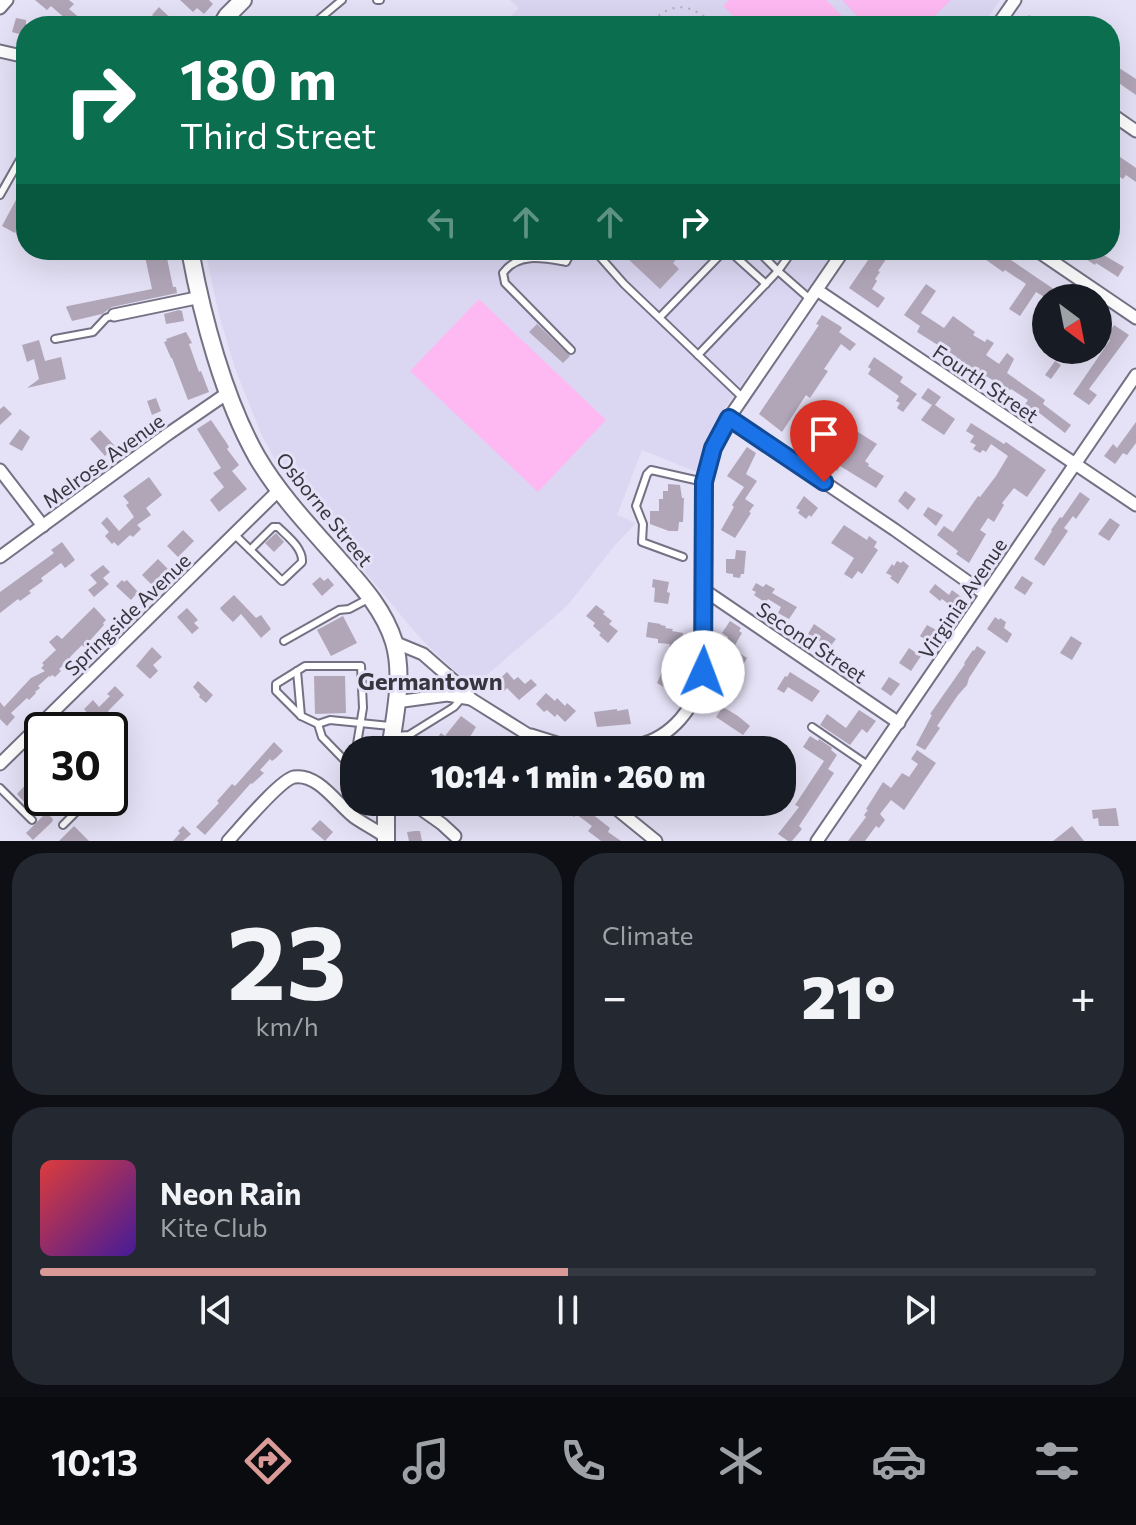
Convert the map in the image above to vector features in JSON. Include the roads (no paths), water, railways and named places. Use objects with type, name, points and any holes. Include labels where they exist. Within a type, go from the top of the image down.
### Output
[{"type":"main road","name":"Osborne Street","points":[[192,260],[213,345],[241,424],[257,456],[279,490],[374,602],[394,642],[399,676],[392,736]]},
{"type":"main road","points":[[386,816],[386,839]]},
{"type":"street","points":[[0,8],[7,0]]},
{"type":"street","points":[[659,736],[673,728],[687,712],[703,672],[704,482],[713,448],[742,397],[837,260]]},
{"type":"street","points":[[1051,260],[1136,318]]},
{"type":"street","name":"Fourth Street","points":[[814,295],[1136,505]]},
{"type":"street","points":[[114,315],[201,297]]},
{"type":"street","name":"Virginia Avenue","points":[[817,841],[1136,375]]},
{"type":"street","name":"Melrose Avenue","points":[[0,557],[229,392]]},
{"type":"street","points":[[729,418],[985,594]]},
{"type":"street","points":[[0,470],[43,526]]},
{"type":"street","name":"Springside Avenue","points":[[53,712],[279,490]]},
{"type":"street","name":"Second Street","points":[[704,590],[899,723]]},
{"type":"street","points":[[394,642],[423,654],[463,689],[467,698]]},
{"type":"street","points":[[396,702],[447,695],[467,698],[529,736]]},
{"type":"street","points":[[527,734],[534,736]]},
{"type":"street","name":"Springside Avenue","points":[[0,764],[24,740]]},
{"type":"street","points":[[228,841],[279,786],[292,777],[307,778],[386,839]]},
{"type":"street","points":[[430,816],[455,836]]},
{"type":"street","points":[[625,816],[656,841]]},
{"type":"lane","points":[[323,16],[342,0]]},
{"type":"lane","points":[[0,195],[16,167]]},
{"type":"lane","points":[[518,260],[503,273],[505,283],[571,350]]},
{"type":"lane","points":[[601,260],[742,397]]},
{"type":"lane","points":[[660,317],[715,260]]},
{"type":"lane","points":[[739,260],[766,284]]},
{"type":"lane","points":[[767,260],[814,295]]},
{"type":"lane","points":[[698,355],[786,260]]},
{"type":"lane","points":[[55,339],[93,332],[106,318],[114,315]]},
{"type":"lane","points":[[683,557],[642,542],[643,524],[636,506],[651,470],[704,482]]},
{"type":"lane","points":[[234,534],[250,550],[282,581],[303,558],[300,550],[278,527],[273,527],[250,550]]},
{"type":"lane","points":[[284,641],[339,610],[374,602]]},
{"type":"lane","points":[[359,736],[361,723],[363,708],[361,666],[305,666],[276,684],[276,691],[301,716],[318,724],[330,720],[361,723],[388,736]]},
{"type":"lane","points":[[297,671],[301,716]]},
{"type":"lane","points":[[403,736],[467,698]]},
{"type":"lane","points":[[318,724],[322,737],[340,756]]},
{"type":"lane","points":[[812,727],[869,766]]},
{"type":"lane","points":[[0,788],[32,820]]},
{"type":"lane","points":[[63,825],[72,816]]},
{"type":"district","name":"Germantown","points":[[430,680]]}]
